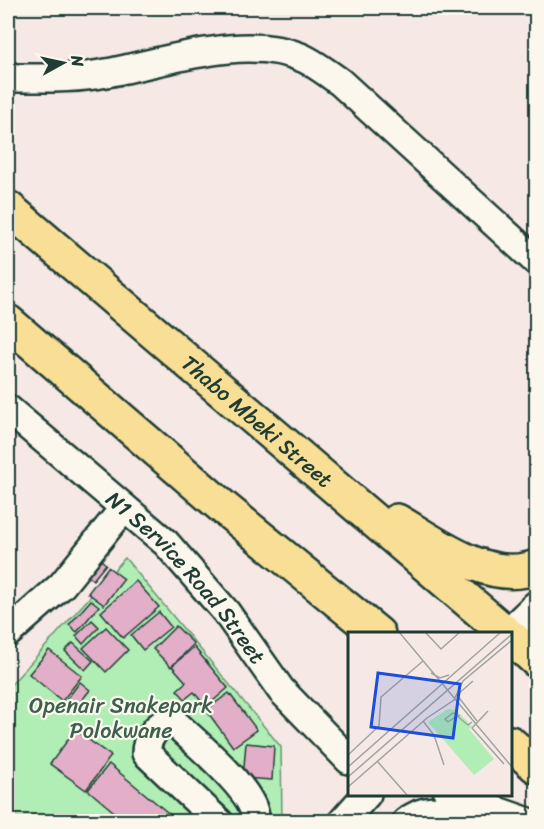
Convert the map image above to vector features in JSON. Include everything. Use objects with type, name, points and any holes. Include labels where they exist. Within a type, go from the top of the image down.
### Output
[{"type":"main road","name":"Thabo Mbeki Street","points":[[8,208],[505,632]]},
{"type":"main road","points":[[8,322],[224,508],[376,632]]},
{"type":"main road","points":[[328,482],[486,569],[509,572],[537,567]]},
{"type":"main road","name":"Thabo Mbeki Street","points":[[511,637],[537,660]]},
{"type":"main road","points":[[511,744],[537,766]]},
{"type":"street","points":[[8,75],[15,78],[103,74],[198,54],[236,49],[268,49],[305,59],[340,81],[537,261]]},
{"type":"street","name":"N1 Service Road Street","points":[[8,409],[166,543],[226,612],[281,690],[348,759]]},
{"type":"street","points":[[8,633],[62,585],[124,508]]},
{"type":"street","points":[[509,632],[537,605]]},
{"type":"street","points":[[219,822],[146,753],[146,744],[159,724],[167,721],[175,723],[247,795],[256,815],[255,822]]},
{"type":"street","points":[[342,822],[366,796]]},
{"type":"street","points":[[451,796],[529,822]]},
{"type":"street","points":[[406,822],[413,816],[432,810],[445,813],[454,822]]},
{"type":"green space","name":"Openair Snakepark Polokwane","points":[[125,558],[281,747],[282,821],[8,822],[8,688]]},
{"type":"building","points":[[93,554],[106,564],[93,580],[80,570]]},
{"type":"building","points":[[108,567],[124,579],[104,605],[88,593]]},
{"type":"building","points":[[136,581],[159,607],[123,638],[101,612]]},
{"type":"building","points":[[91,600],[99,606],[77,632],[69,625]]},
{"type":"building","points":[[159,612],[171,627],[143,650],[131,635]]},
{"type":"building","points":[[92,620],[99,627],[83,644],[76,636]]},
{"type":"building","points":[[176,626],[194,644],[171,667],[153,649]]},
{"type":"building","points":[[106,627],[128,650],[106,672],[83,648]]},
{"type":"building","points":[[73,643],[93,661],[85,670],[65,651]]},
{"type":"building","points":[[194,647],[228,688],[206,707],[194,692],[185,699],[177,690],[186,682],[172,666]]},
{"type":"building","points":[[49,650],[82,676],[62,701],[29,674]]},
{"type":"building","points":[[80,682],[90,690],[73,711],[64,703]]},
{"type":"building","points":[[229,693],[257,730],[233,747],[206,710]]},
{"type":"building","points":[[75,730],[111,756],[86,790],[50,764]]},
{"type":"building","points":[[246,743],[274,746],[272,780],[243,778]]},
{"type":"building","points":[[109,764],[179,822],[126,822],[88,790]]}]
